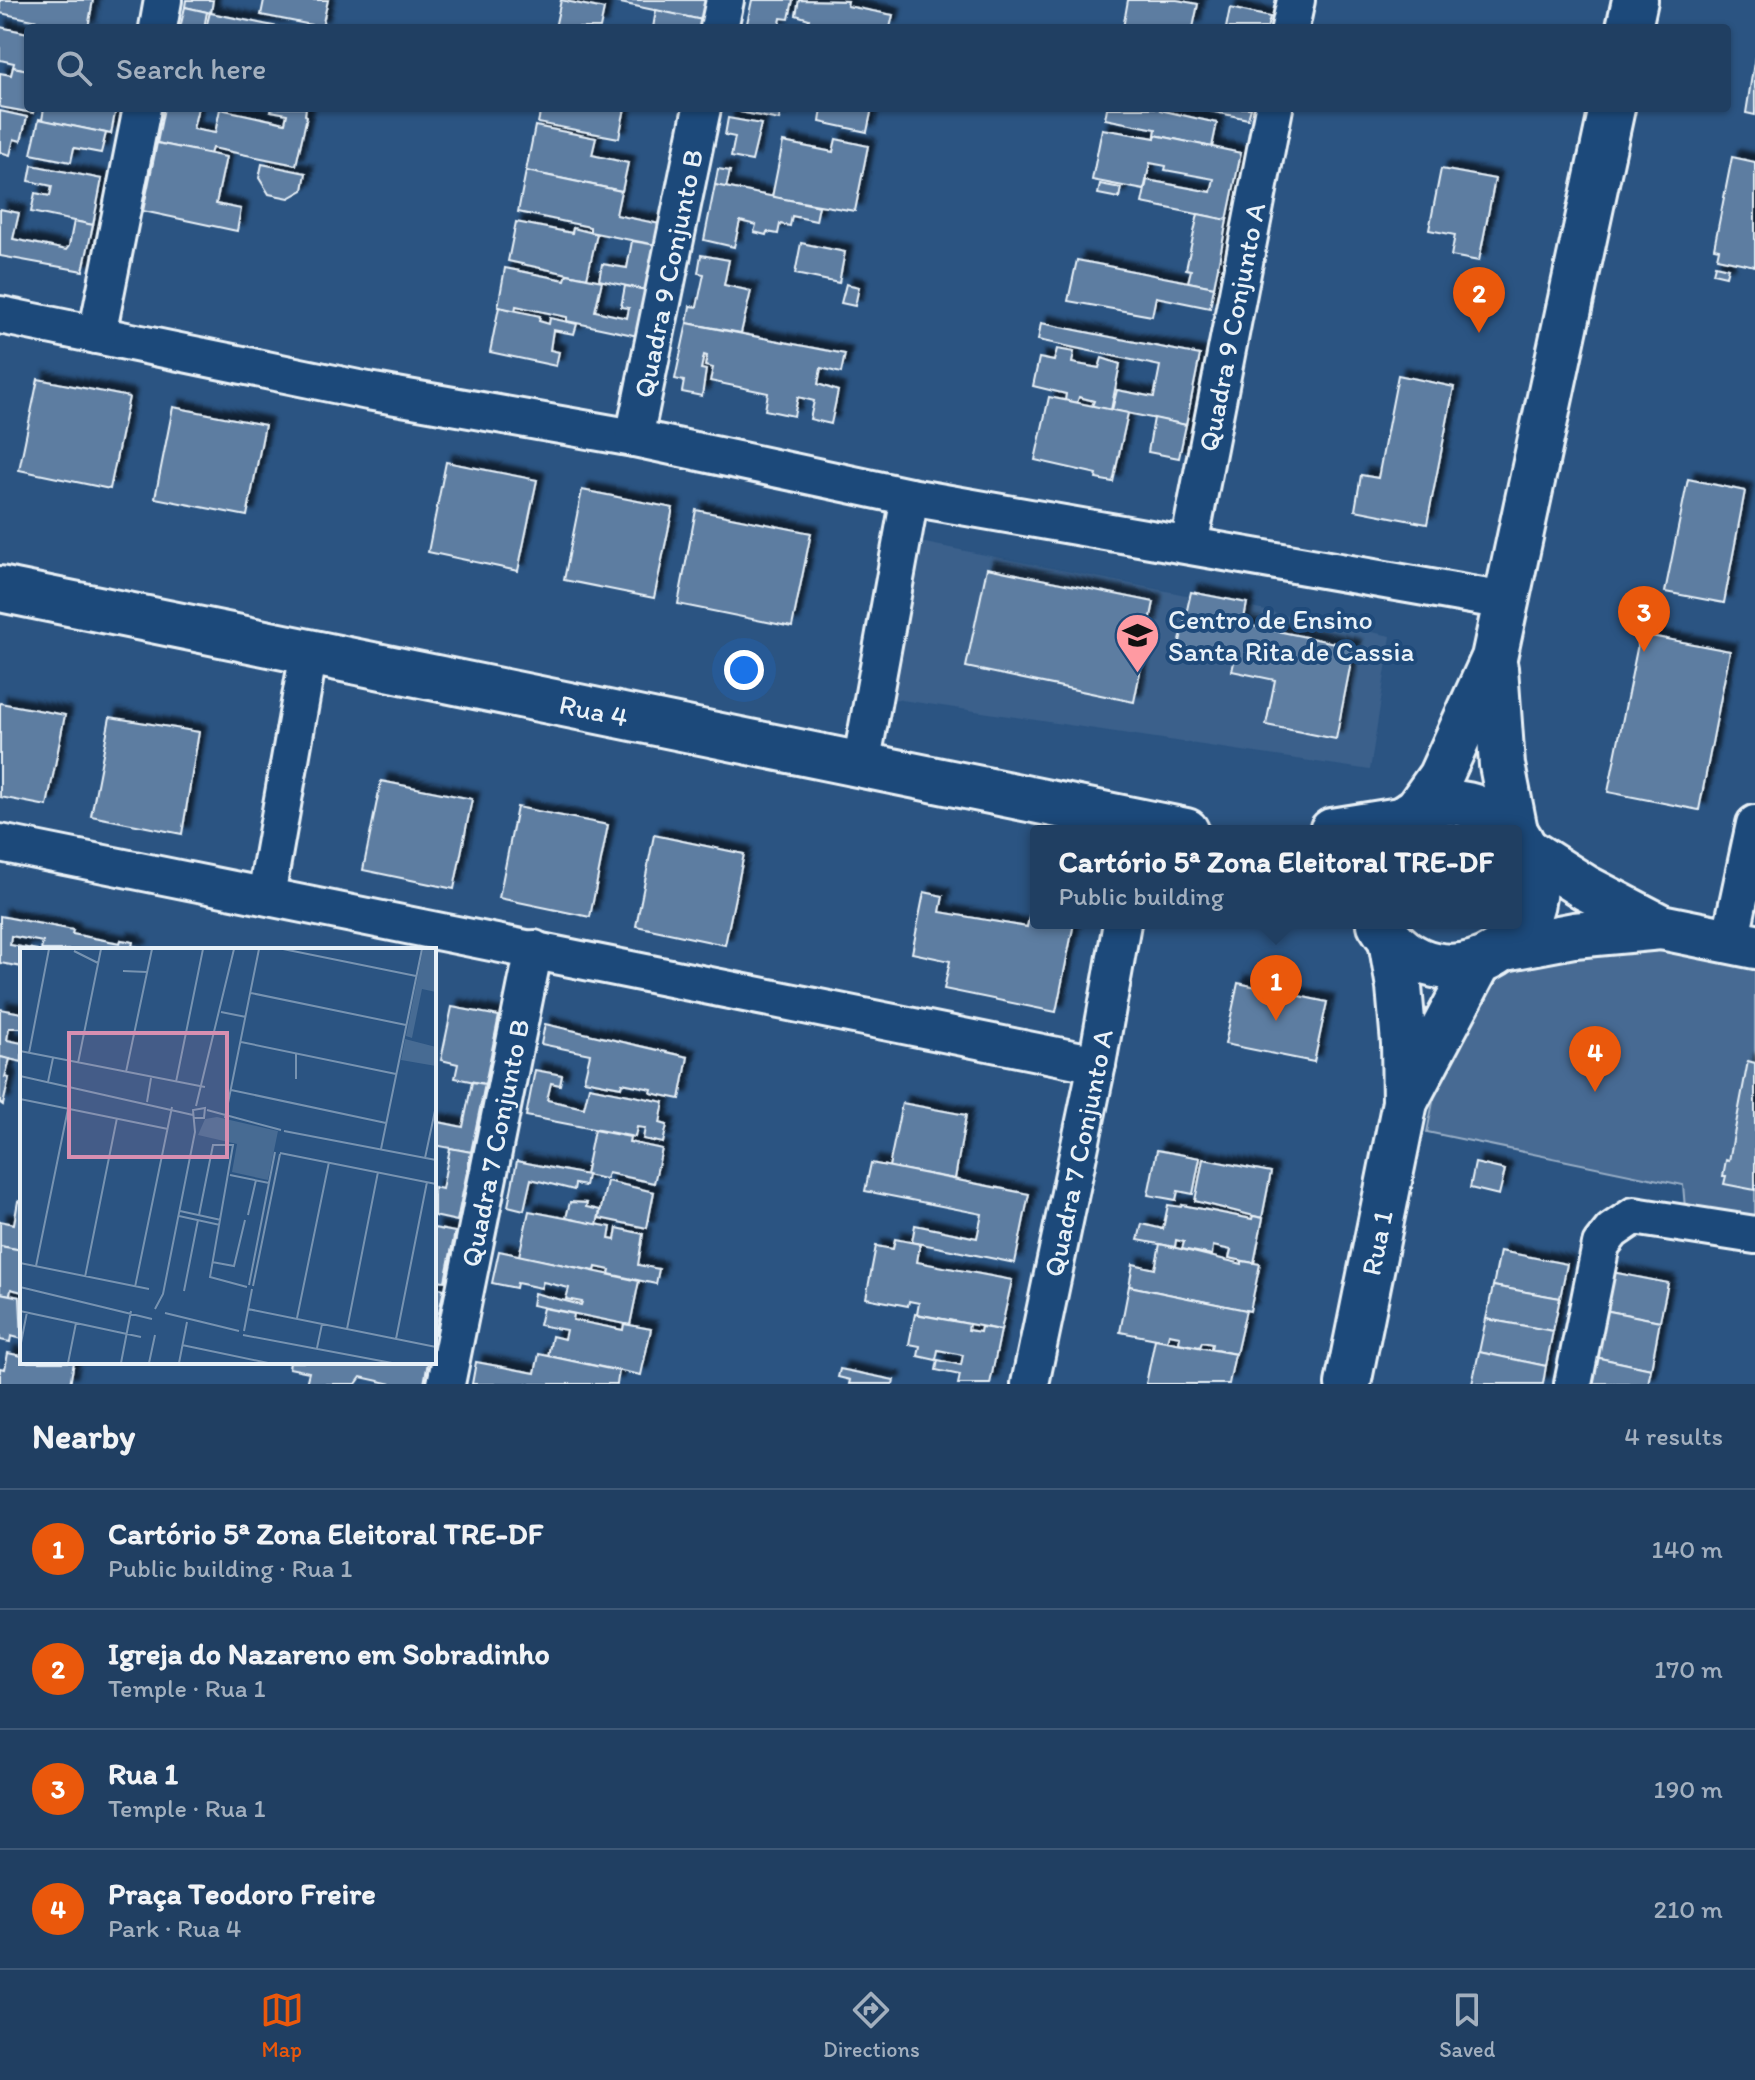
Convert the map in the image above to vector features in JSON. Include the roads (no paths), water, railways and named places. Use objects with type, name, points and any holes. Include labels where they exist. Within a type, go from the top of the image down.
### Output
[{"type":"street","points":[[159,24],[163,0]]},
{"type":"street","points":[[720,24],[725,0]]},
{"type":"street","points":[[1291,24],[1296,0]]},
{"type":"street","points":[[1630,24],[1635,0]]},
{"type":"street","points":[[97,335],[141,112]]},
{"type":"street","name":"Quadra 9 Conjunto B","points":[[634,438],[701,112]]},
{"type":"street","name":"Quadra 9 Conjunto A","points":[[1189,545],[1273,112]]},
{"type":"street","points":[[1516,825],[1502,765],[1494,658],[1611,112]]},
{"type":"street","points":[[0,315],[368,391],[634,438],[910,497],[1505,601]]},
{"type":"street","points":[[861,765],[910,497]]},
{"type":"street","name":"Rua 4","points":[[0,589],[861,765],[1135,825]]},
{"type":"street","points":[[266,896],[309,652]]},
{"type":"street","points":[[1402,821],[1440,777],[1494,658]]},
{"type":"street","points":[[1374,825],[1402,821],[1442,803],[1469,804],[1494,813],[1507,825]]},
{"type":"street","points":[[1522,839],[1586,888],[1661,927],[1742,943],[1755,824]]},
{"type":"street","points":[[0,843],[1097,1064]]},
{"type":"street","points":[[1522,846],[1535,877],[1533,903],[1522,929]]},
{"type":"street","points":[[1385,932],[1410,955],[1432,964],[1456,967],[1574,935],[1661,927]]},
{"type":"street","name":"Quadra 7 Conjunto A","points":[[1030,1384],[1097,1064],[1121,929]]},
{"type":"street","points":[[1405,1102],[1492,955],[1522,929]]},
{"type":"street","points":[[1385,932],[1404,1043],[1405,1102]]},
{"type":"street","name":"Quadra 7 Conjunto B","points":[[446,1384],[534,949]]},
{"type":"street","name":"Rua 1","points":[[1348,1384],[1405,1102]]},
{"type":"street","points":[[1573,1384],[1601,1245],[1612,1231],[1634,1216],[1755,1235]]},
{"type":"place","name":"Igreja do Nazareno em Sobradinho","points":[[1479,333]]},
{"type":"place","name":"Rua 1","points":[[1644,652]]},
{"type":"place","name":"Centro de Ensino Santa Rita de Cassia","points":[[1137,674]]},
{"type":"place","name":"Cartório 5ª Zona Eleitoral TRE-DF","points":[[1276,1021]]},
{"type":"place","name":"Praça Teodoro Freire","points":[[1595,1092]]}]
